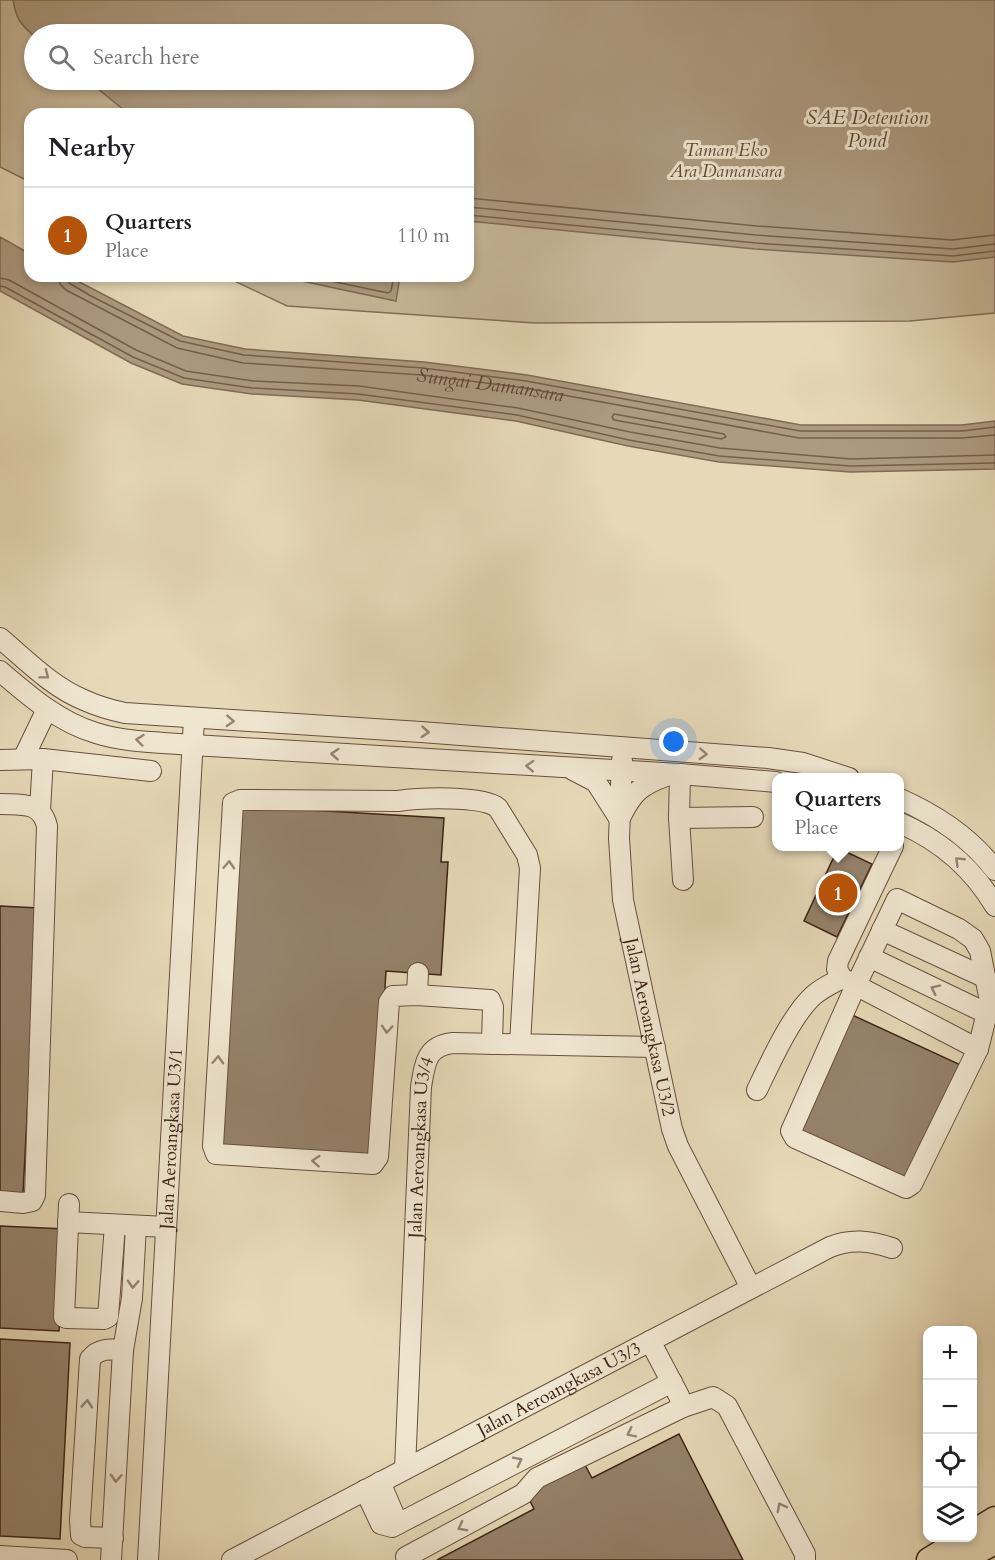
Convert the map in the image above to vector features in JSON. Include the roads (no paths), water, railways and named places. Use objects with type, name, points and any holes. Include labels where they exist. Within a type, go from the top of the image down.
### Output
[{"type":"main road","points":[[977,1530],[995,1519]]},
{"type":"main road","points":[[929,1560],[958,1542]]},
{"type":"main road","points":[[961,1560],[995,1542]]},
{"type":"street","points":[[0,638],[38,670],[82,700],[125,713],[768,758],[803,763],[836,773]]},
{"type":"street","points":[[0,671],[47,709],[75,725],[96,733],[140,741],[772,782]]},
{"type":"street","points":[[23,759],[47,709]]},
{"type":"street","name":"Jalan Aeroangkasa U3/1","points":[[148,1560],[194,719]]},
{"type":"street","name":"Jalan Aeroangkasa U3/2","points":[[623,748],[619,818],[623,900],[672,1129],[678,1146],[751,1288]]},
{"type":"street","points":[[0,759],[43,759],[152,771]]},
{"type":"street","points":[[40,810],[43,759]]},
{"type":"street","points":[[568,768],[596,782],[619,818],[629,799],[646,783],[677,774]]},
{"type":"street","points":[[677,774],[683,880]]},
{"type":"street","points":[[492,1044],[494,1007],[490,1000],[417,995],[393,996],[389,1002],[378,1157],[374,1164],[220,1155],[213,1150],[233,803],[240,800],[398,801],[409,808],[480,801],[493,804],[498,808],[527,855],[530,868],[520,1044]]},
{"type":"street","points":[[906,802],[959,834],[981,851],[995,870]]},
{"type":"street","points":[[0,804],[25,805],[40,810],[45,816],[47,826],[35,1195],[32,1201],[23,1203],[0,1201]]},
{"type":"street","points":[[679,818],[753,817]]},
{"type":"street","points":[[904,829],[951,853],[977,878],[995,906]]},
{"type":"street","points":[[891,851],[838,961],[837,969],[849,981],[978,1049]]},
{"type":"street","points":[[873,888],[897,899],[959,929],[973,939],[980,951],[990,1001],[978,1049],[909,1187],[902,1188],[792,1135],[792,1127],[849,981],[869,957],[897,899]]},
{"type":"street","points":[[882,930],[986,978]]},
{"type":"street","points":[[869,957],[988,1014]]},
{"type":"street","points":[[417,995],[418,973]]},
{"type":"street","points":[[757,1090],[777,1050],[806,1002],[816,992],[849,981]]},
{"type":"street","name":"Jalan Aeroangkasa U3/4","points":[[405,1469],[421,1099],[424,1068],[434,1049],[442,1044],[655,1047]]},
{"type":"street","points":[[115,1225],[108,1317],[71,1319],[64,1317],[68,1213],[115,1225],[166,1227]]},
{"type":"street","points":[[111,1560],[123,1350],[132,1298],[135,1226]]},
{"type":"street","name":"Jalan Aeroangkasa U3/3","points":[[232,1560],[841,1242],[871,1241],[892,1248]]},
{"type":"street","points":[[650,1341],[683,1407]]},
{"type":"street","points":[[112,1539],[81,1535],[81,1509],[90,1359],[96,1352],[104,1349],[123,1350]]},
{"type":"street","points":[[373,1486],[381,1524],[395,1526],[672,1382]]},
{"type":"street","points":[[395,1526],[407,1559],[523,1494],[537,1478],[683,1407],[713,1397],[728,1406],[805,1554],[805,1560]]},
{"type":"street","points":[[0,1556],[67,1560]]},
{"type":"water","name":"SAE Detention Pond","points":[[13,0],[995,0],[995,257],[953,262],[755,249],[474,222],[474,108],[122,108],[99,90],[474,90],[474,24],[24,24],[24,27],[16,12]]},
{"type":"water","name":"Sungai Damansara","points":[[0,237],[24,251],[24,282],[80,282],[183,336],[245,349],[424,362],[527,375],[801,425],[962,425],[995,421],[995,469],[850,472],[719,462],[628,446],[516,421],[358,400],[252,394],[182,384],[131,363],[0,291]]},
{"type":"water","points":[[306,282],[399,282],[396,301]]},
{"type":"place","name":"Quarters","points":[[838,893]]},
{"type":"park label","name":"Taman Eko Ara Damansara","points":[[726,160]]}]
